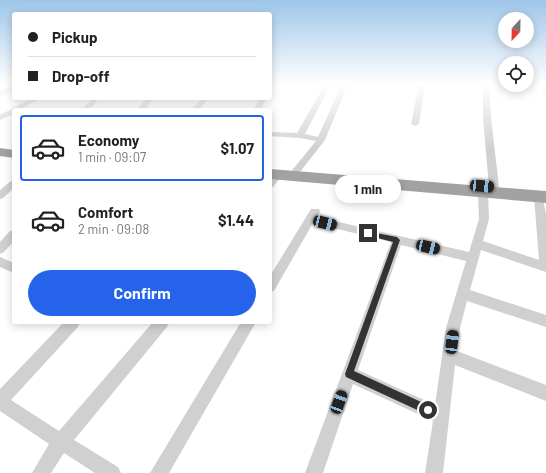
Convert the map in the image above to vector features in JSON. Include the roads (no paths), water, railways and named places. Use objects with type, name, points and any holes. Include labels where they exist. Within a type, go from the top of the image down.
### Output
[{"type":"highway","points":[[0,147],[12,148]]},
{"type":"highway","points":[[0,152],[12,154]]},
{"type":"highway","points":[[272,175],[297,170],[378,180]]},
{"type":"highway","points":[[272,175],[378,180],[544,195]]},
{"type":"street","points":[[300,136],[316,106]]},
{"type":"street","points":[[297,170],[321,140],[336,106]]},
{"type":"street","points":[[415,124],[418,106]]},
{"type":"street","points":[[434,473],[453,328],[478,244],[489,189],[487,106]]},
{"type":"street","points":[[272,134],[300,136],[321,140]]},
{"type":"street","points":[[0,196],[12,185]]},
{"type":"street","points":[[478,244],[546,267],[544,195]]},
{"type":"street","points":[[272,284],[313,216],[397,240],[474,258]]},
{"type":"street","points":[[0,249],[12,236]]},
{"type":"street","points":[[314,473],[397,240]]},
{"type":"street","points":[[0,262],[12,267]]},
{"type":"street","points":[[464,294],[546,321]]},
{"type":"street","points":[[71,324],[0,401],[61,442],[112,473]]},
{"type":"street","points":[[41,473],[61,442],[160,324]]},
{"type":"street","points":[[159,473],[248,324]]},
{"type":"street","points":[[450,356],[546,393]]},
{"type":"street","points":[[349,374],[442,417]]}]
